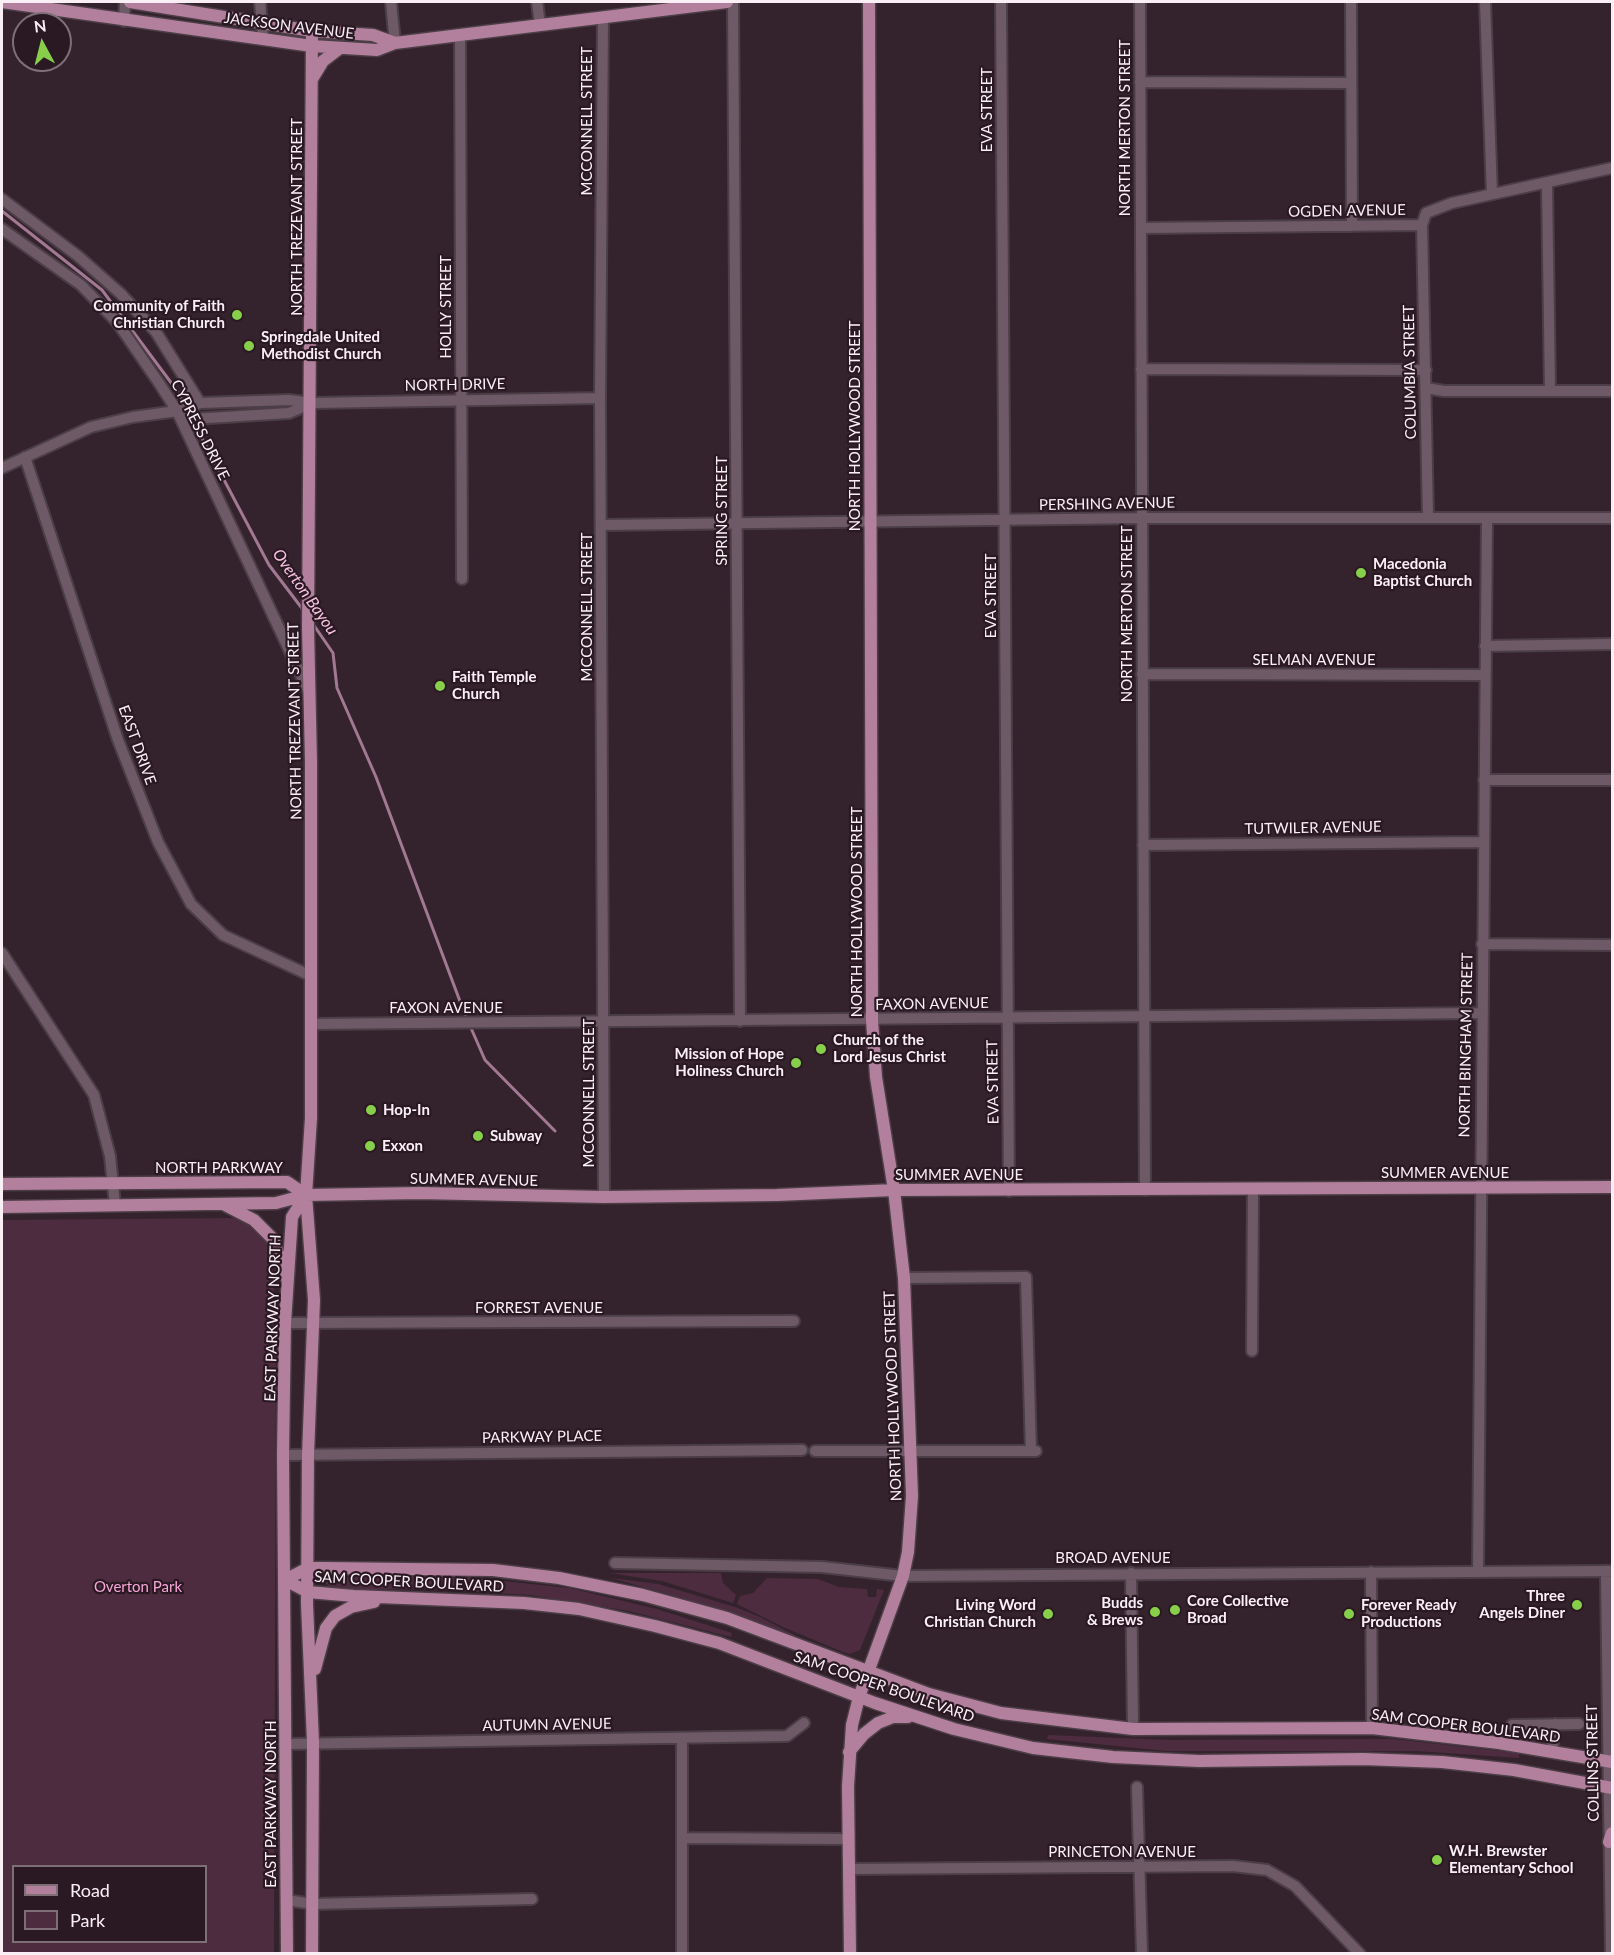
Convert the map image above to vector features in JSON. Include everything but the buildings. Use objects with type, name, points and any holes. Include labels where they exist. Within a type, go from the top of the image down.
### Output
[{"type":"main road","name":"JACKSON AVENUE","points":[[2,2],[312,46],[376,50],[395,43],[603,17],[677,5],[727,2]]},
{"type":"main road","name":"JACKSON AVENUE","points":[[130,2],[312,31],[373,35],[395,43]]},
{"type":"main road","name":"NORTH HOLLYWOOD STREET","points":[[850,1953],[849,1753],[859,1697],[903,1576],[909,1531],[911,1452],[904,1278],[894,1190],[876,1077],[872,1020],[869,2]]},
{"type":"main road","name":"NORTH TREZEVANT STREET","points":[[306,1195],[310,1142],[311,1024],[308,611],[312,403],[312,31]]},
{"type":"main road","points":[[312,80],[323,61],[341,48]]},
{"type":"main road","name":"NORTH PARKWAY","points":[[2,1184],[287,1182],[306,1195]]},
{"type":"main road","name":"SUMMER AVENUE","points":[[306,1195],[420,1193],[604,1197],[777,1195],[894,1190],[1612,1187]]},
{"type":"main road","points":[[2,1207],[276,1203],[306,1195],[314,1300],[308,1455],[308,1592],[313,1742],[312,1953]]},
{"type":"main road","name":"EAST PARKWAY NORTH","points":[[286,1953],[283,1455],[285,1323],[292,1217],[306,1195]]},
{"type":"main road","points":[[224,1204],[254,1220],[273,1239],[287,1282]]},
{"type":"main road","name":"SAM COOPER BOULEVARD","points":[[285,1580],[308,1568],[493,1570],[559,1578],[642,1595],[727,1618],[929,1694],[1001,1713],[1133,1729],[1372,1728],[1610,1761]]},
{"type":"main road","name":"SAM COOPER BOULEVARD","points":[[285,1580],[308,1592],[524,1603],[579,1609],[718,1643],[918,1717],[954,1729],[1033,1748],[1113,1757],[1199,1761],[1363,1759],[1442,1762],[1514,1770],[1610,1788]]},
{"type":"main road","points":[[311,1685],[320,1644],[326,1628],[336,1616],[351,1607],[393,1597]]},
{"type":"main road","points":[[849,1753],[864,1734],[878,1723],[892,1717],[918,1717]]},
{"type":"street","points":[[124,21],[125,2]]},
{"type":"street","points":[[260,2],[263,38]]},
{"type":"street","points":[[391,2],[395,43]]},
{"type":"street","points":[[537,2],[540,25]]},
{"type":"street","name":"SPRING STREET","points":[[733,2],[740,1021]]},
{"type":"street","name":"EVA STREET","points":[[1001,2],[1009,1191]]},
{"type":"street","name":"NORTH MERTON STREET","points":[[1140,2],[1145,1190]]},
{"type":"street","points":[[1351,2],[1352,226]]},
{"type":"street","points":[[1485,2],[1492,194]]},
{"type":"street","name":"MCCONNELL STREET","points":[[603,17],[600,398],[604,1197]]},
{"type":"street","name":"HOLLY STREET","points":[[460,35],[462,579]]},
{"type":"street","points":[[1140,82],[1351,83]]},
{"type":"street","name":"OGDEN AVENUE","points":[[1141,228],[1422,225],[1426,213],[1452,203],[1546,185],[1612,168]]},
{"type":"street","points":[[1546,185],[1550,390]]},
{"type":"street","name":"CYPRESS DRIVE","points":[[2,199],[78,256],[121,294],[156,332],[309,693]]},
{"type":"street","name":"COLUMBIA STREET","points":[[1422,225],[1428,518]]},
{"type":"street","name":"CYPRESS DRIVE","points":[[2,229],[89,292],[117,322],[189,411]]},
{"type":"street","points":[[1141,369],[1426,370]]},
{"type":"street","points":[[1426,388],[1612,391]]},
{"type":"street","name":"NORTH DRIVE","points":[[2,468],[91,427],[133,417],[290,400],[312,403],[600,398]]},
{"type":"street","name":"NORTH DRIVE","points":[[189,411],[289,413],[312,403]]},
{"type":"street","name":"EAST DRIVE","points":[[25,457],[118,740],[158,842],[191,904],[223,935],[311,976]]},
{"type":"street","name":"PERSHING AVENUE","points":[[602,525],[1142,518],[1612,518]]},
{"type":"street","name":"NORTH BINGHAM STREET","points":[[1478,1572],[1486,518]]},
{"type":"street","points":[[1485,646],[1612,644]]},
{"type":"street","name":"SELMAN AVENUE","points":[[1142,674],[1485,675]]},
{"type":"street","points":[[1484,780],[1612,780]]},
{"type":"street","name":"TUTWILER AVENUE","points":[[1143,845],[1483,842]]},
{"type":"street","points":[[1482,945],[1612,945]]},
{"type":"street","points":[[2,953],[94,1095],[114,1183],[115,1205]]},
{"type":"street","name":"FAXON AVENUE","points":[[311,1024],[604,1023],[1008,1017],[1144,1018],[1482,1013]]},
{"type":"street","points":[[1252,1351],[1253,1189]]},
{"type":"street","points":[[815,1450],[1034,1451],[1026,1277],[904,1278]]},
{"type":"street","name":"FORREST AVENUE","points":[[285,1323],[794,1321]]},
{"type":"street","name":"PARKWAY PLACE","points":[[283,1455],[802,1450]]},
{"type":"street","name":"BROAD AVENUE","points":[[615,1563],[822,1567],[903,1576],[1609,1571]]},
{"type":"street","name":"COLLINS STREET","points":[[1609,1571],[1611,1953]]},
{"type":"street","points":[[1371,1572],[1372,1728]]},
{"type":"street","points":[[1131,1573],[1133,1729]]},
{"type":"street","name":"AUTUMN AVENUE","points":[[286,1744],[787,1736],[804,1723]]},
{"type":"street","points":[[1552,1752],[1555,1724]]},
{"type":"street","points":[[1512,1725],[1580,1724]]},
{"type":"street","points":[[682,1739],[682,1953]]},
{"type":"street","points":[[1137,1787],[1142,1953]]},
{"type":"street","points":[[682,1838],[849,1839]]},
{"type":"street","name":"PRINCETON AVENUE","points":[[850,1869],[1233,1866],[1267,1870],[1295,1886],[1360,1953]]},
{"type":"street","points":[[286,1900],[313,1904],[531,1899]]},
{"type":"green space","name":"Overton Park","points":[[233,1218],[245,1220],[263,1232],[272,1250],[276,1335],[274,1953],[2,1953],[2,1220]]},
{"type":"green space","points":[[609,1573],[721,1573],[723,1583],[736,1595],[733,1603],[662,1581]]},
{"type":"green space","points":[[343,1577],[465,1577],[569,1588],[657,1609],[732,1633],[731,1637],[629,1611],[531,1595],[426,1589],[346,1590],[331,1588],[324,1582]]},
{"type":"green space","points":[[611,1578],[658,1584],[735,1607],[798,1637],[844,1655],[678,1597]]},
{"type":"green space","points":[[767,1578],[818,1579],[839,1587],[867,1589],[868,1597],[876,1597],[877,1589],[884,1590],[860,1650],[850,1654],[843,1652],[783,1627],[737,1604],[740,1596],[753,1593]]},
{"type":"green space","points":[[1048,1735],[1170,1740],[1393,1739],[1519,1753],[1519,1758],[1416,1751],[1166,1751],[1047,1739]]},
{"type":"waterway","name":"Overton Bayou","points":[[2,211],[102,290],[186,406]]},
{"type":"waterway","name":"Overton Bayou","points":[[194,423],[269,565],[304,611]]},
{"type":"waterway","name":"Overton Bayou","points":[[313,624],[333,653],[337,688],[376,777],[464,1012],[485,1060],[555,1131]]},
{"type":"place","name":"Community of Faith Christian Church","points":[[237,315]]},
{"type":"place","name":"Springdale United Methodist Church","points":[[249,346]]},
{"type":"place","name":"Macedonia Baptist Church","points":[[1361,573]]},
{"type":"place","name":"Faith Temple Church","points":[[440,686]]},
{"type":"place","name":"Church of the Lord Jesus Christ","points":[[821,1049]]},
{"type":"place","name":"Mission of Hope Holiness Church","points":[[796,1063]]},
{"type":"place","name":"Hop-In","points":[[371,1110]]},
{"type":"place","name":"Subway","points":[[478,1136]]},
{"type":"place","name":"Exxon","points":[[370,1146]]},
{"type":"place","name":"Three Angels Diner","points":[[1577,1605]]},
{"type":"place","name":"Core Collective Broad","points":[[1175,1610]]},
{"type":"place","name":"Budds & Brews","points":[[1155,1612]]},
{"type":"place","name":"Living Word Christian Church","points":[[1048,1614]]},
{"type":"place","name":"Forever Ready Productions","points":[[1349,1614]]},
{"type":"place","name":"W.H. Brewster Elementary School","points":[[1437,1860]]}]
